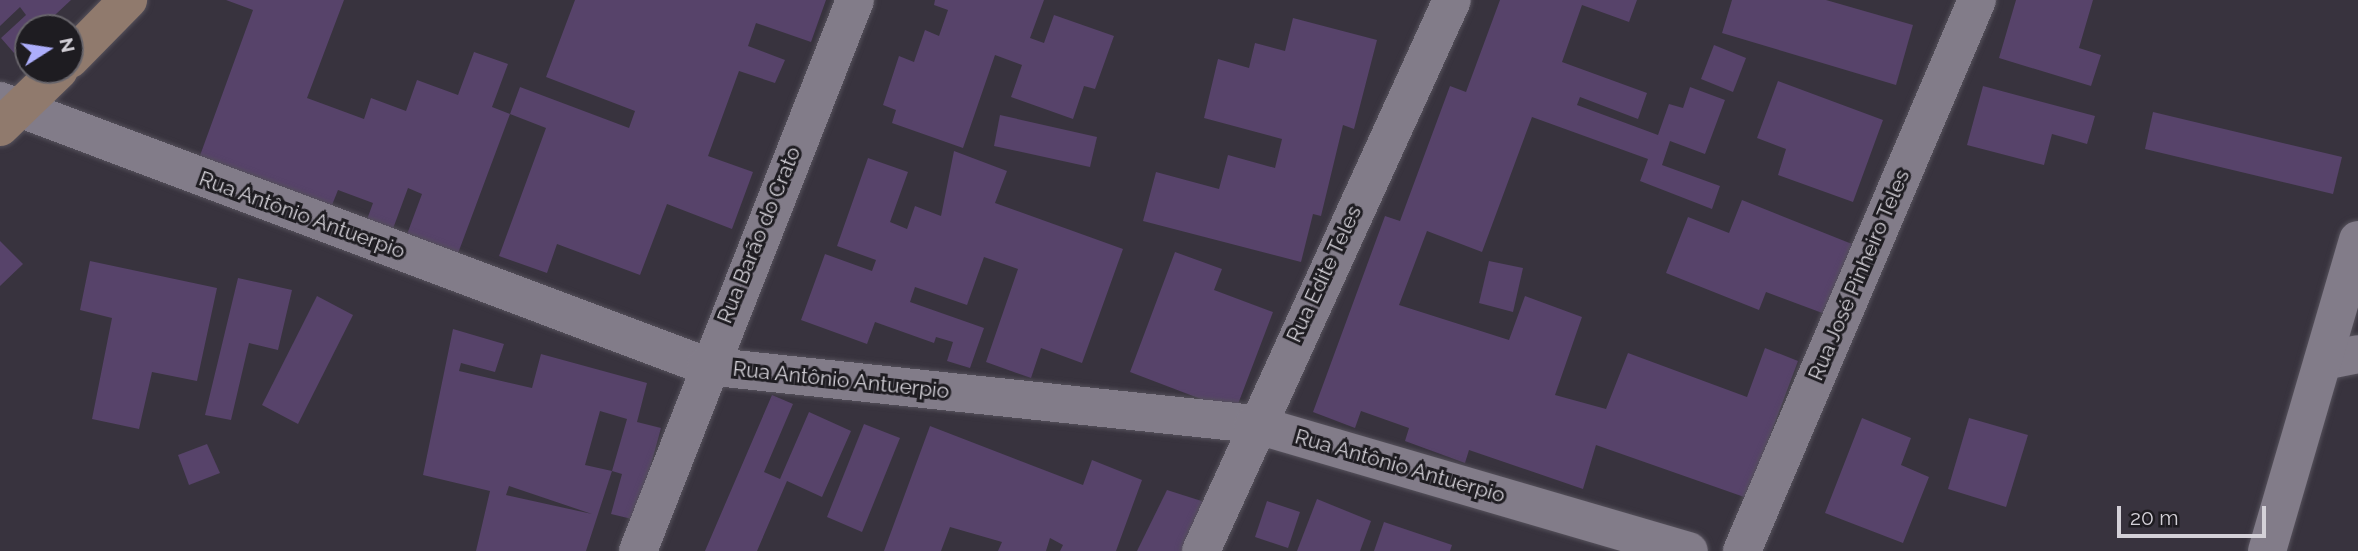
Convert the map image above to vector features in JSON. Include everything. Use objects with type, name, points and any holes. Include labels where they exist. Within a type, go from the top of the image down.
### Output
[{"type":"main road","points":[[84,45],[128,0]]},
{"type":"main road","points":[[6,113],[42,84]]},
{"type":"street","name":"Rua Barão do Crato","points":[[638,551],[706,366],[855,0]]},
{"type":"street","name":"Rua Edite Teles","points":[[1201,551],[1254,424],[1452,0]]},
{"type":"street","name":"Rua José Pinheiro Teles","points":[[1742,551],[1977,0]]},
{"type":"street","name":"Rua Antônio Antuerpio","points":[[6,113],[706,366],[1254,424],[1689,551]]},
{"type":"street","points":[[2267,551],[2340,357],[2358,240]]},
{"type":"building","points":[[0,0],[71,0],[56,14],[25,14],[20,7],[0,26]]},
{"type":"building","points":[[226,0],[344,0],[307,98],[364,119],[371,98],[406,111],[417,80],[458,95],[474,52],[508,64],[492,107],[510,114],[457,256],[406,237],[422,194],[408,188],[391,234],[365,225],[373,203],[338,190],[330,210],[198,161],[253,10]]},
{"type":"building","points":[[575,0],[826,0],[811,42],[756,23],[748,46],[785,60],[775,83],[739,71],[708,156],[753,172],[732,229],[667,204],[640,275],[557,244],[547,273],[499,256],[546,128],[510,114],[520,87],[629,128],[635,111],[546,77]]},
{"type":"building","points":[[935,0],[1044,0],[1030,38],[1044,43],[1054,15],[1114,36],[1095,89],[1084,86],[1073,119],[1011,97],[1022,65],[995,55],[963,148],[892,123],[896,110],[883,105],[899,56],[914,62],[925,30],[939,36],[948,10],[934,5]]},
{"type":"building","points":[[1500,0],[1637,0],[1629,22],[1582,5],[1562,62],[1647,93],[1638,119],[1580,97],[1577,105],[1658,135],[1669,104],[1683,108],[1690,87],[1725,100],[1705,154],[1670,141],[1662,165],[1720,186],[1712,209],[1640,181],[1648,159],[1532,117],[1482,252],[1427,231],[1399,305],[1509,340],[1525,296],[1582,317],[1555,395],[1606,409],[1628,353],[1747,397],[1765,348],[1798,361],[1747,498],[1596,445],[1583,489],[1469,450],[1465,463],[1405,441],[1409,428],[1361,411],[1355,428],[1313,412],[1385,216],[1400,221],[1450,86],[1466,92]]},
{"type":"building","points":[[1732,0],[1826,0],[1913,25],[1896,85],[1722,33]]},
{"type":"building","points":[[2016,0],[2093,0],[2079,48],[2101,55],[2091,86],[1999,58]]},
{"type":"building","points":[[1293,18],[1377,40],[1354,129],[1343,125],[1321,216],[1313,214],[1301,262],[1143,221],[1156,172],[1219,189],[1228,155],[1275,168],[1282,139],[1204,118],[1218,59],[1249,68],[1255,43],[1285,51]]},
{"type":"building","points":[[14,26],[14,53],[1,38]]},
{"type":"building","points":[[1714,45],[1746,58],[1733,92],[1701,79]]},
{"type":"building","points":[[1778,81],[1883,120],[1853,202],[1778,175],[1786,149],[1757,138]]},
{"type":"building","points":[[1983,86],[2095,116],[2087,144],[2052,134],[2044,165],[1967,145]]},
{"type":"building","points":[[2153,112],[2342,157],[2333,194],[2145,149]]},
{"type":"building","points":[[1000,115],[1097,137],[1090,167],[994,146]]},
{"type":"building","points":[[954,151],[1007,171],[995,203],[1123,249],[1082,363],[1041,348],[1031,378],[986,362],[1018,269],[984,257],[967,305],[915,287],[910,302],[984,328],[970,368],[947,361],[953,342],[936,337],[934,343],[875,322],[867,344],[801,320],[825,254],[872,271],[876,260],[837,246],[868,158],[908,172],[890,222],[907,229],[915,206],[941,216]]},
{"type":"building","points":[[1742,200],[1852,244],[1825,314],[1766,292],[1759,310],[1666,273],[1688,217],[1729,233]]},
{"type":"building","points":[[0,241],[23,264],[0,286]]},
{"type":"building","points":[[1175,252],[1222,269],[1214,290],[1273,312],[1235,412],[1130,372]]},
{"type":"building","points":[[90,261],[217,288],[197,381],[152,372],[139,429],[92,419],[112,318],[80,310]]},
{"type":"building","points":[[1489,261],[1523,268],[1513,312],[1479,303]]},
{"type":"building","points":[[238,278],[292,290],[278,350],[249,343],[231,420],[205,415]]},
{"type":"building","points":[[317,296],[353,315],[298,424],[262,405]]},
{"type":"building","points":[[453,329],[504,344],[495,372],[461,363],[459,371],[532,388],[541,354],[647,383],[637,422],[661,428],[636,520],[611,514],[622,474],[612,471],[586,551],[476,551],[490,491],[423,475]],"holes":[[[600,411],[627,419],[612,471],[585,465]],[[509,486],[592,514],[506,495]]]},
{"type":"building","points":[[772,395],[793,404],[764,472],[780,479],[809,412],[851,431],[822,497],[787,481],[757,551],[705,551]]},
{"type":"building","points":[[1862,418],[1911,438],[1901,465],[1929,477],[1903,543],[1825,513]]},
{"type":"building","points":[[1969,418],[2028,435],[2006,507],[1948,489]]},
{"type":"building","points":[[864,424],[900,438],[862,532],[827,517]]},
{"type":"building","points":[[930,426],[1083,485],[1092,460],[1142,480],[1116,551],[1060,551],[1063,545],[1050,538],[1046,551],[998,551],[1002,542],[950,527],[941,551],[884,551]]},
{"type":"building","points":[[207,444],[220,473],[189,485],[178,455]]},
{"type":"building","points":[[1167,490],[1211,504],[1193,551],[1137,551]]},
{"type":"building","points":[[1317,499],[1371,521],[1360,551],[1297,551]]},
{"type":"building","points":[[1267,501],[1300,512],[1288,548],[1255,537]]},
{"type":"building","points":[[1384,522],[1452,545],[1450,551],[1374,551]]}]
